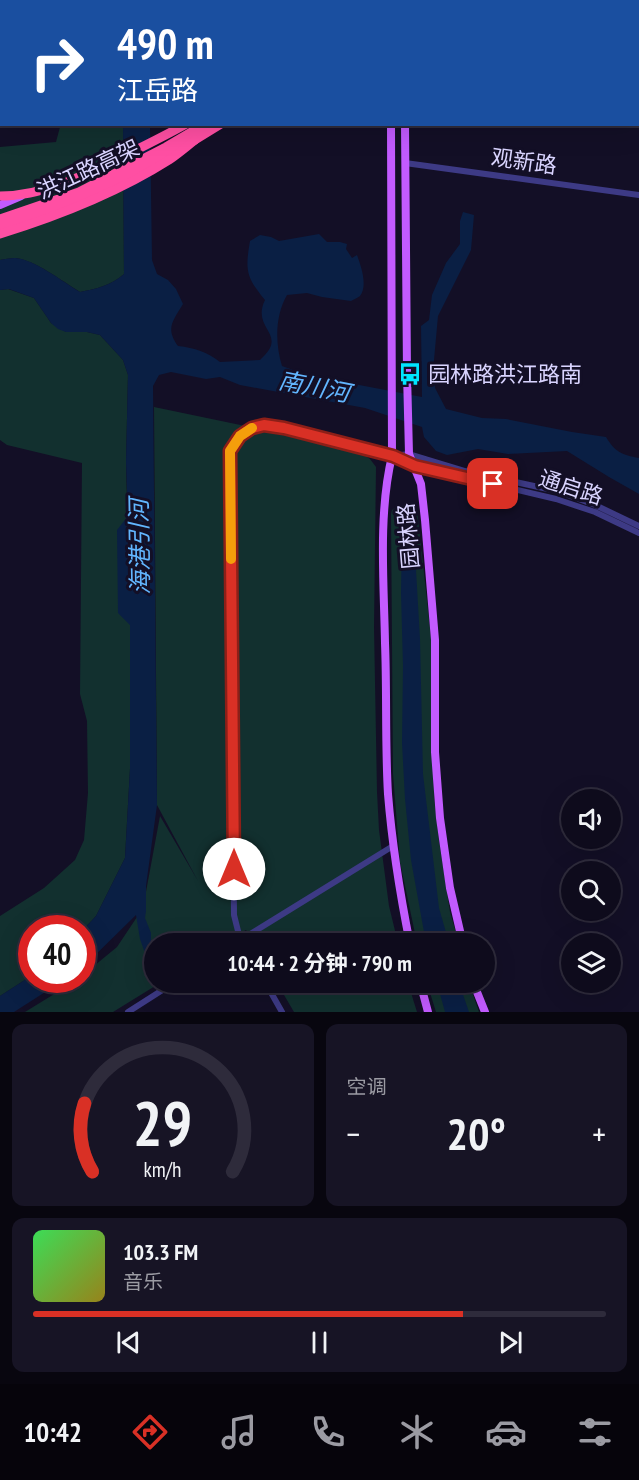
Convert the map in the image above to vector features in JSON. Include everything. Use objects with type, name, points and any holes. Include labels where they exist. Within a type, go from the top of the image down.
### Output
[{"type":"highway","points":[[0,196],[33,193],[80,176],[111,163],[182,126]]},
{"type":"highway","name":"洪江路高架","points":[[0,219],[79,192],[202,126]]},
{"type":"highway","name":"洪江路高架","points":[[0,227],[89,194],[220,126]]},
{"type":"highway","points":[[0,234],[42,220],[134,180],[170,159],[195,140]]},
{"type":"main road","points":[[0,205],[112,159],[174,126]]},
{"type":"main road","points":[[0,227],[37,218],[118,185],[220,126]]},
{"type":"main road","name":"园林路","points":[[391,126],[393,456],[387,479],[384,509],[388,792],[393,846],[408,933]]},
{"type":"main road","name":"园林路","points":[[405,126],[409,454],[421,484],[425,520],[434,629],[435,752],[440,818],[450,888],[460,933]]},
{"type":"main road","points":[[423,993],[428,1012]]},
{"type":"main road","points":[[477,993],[484,1012]]},
{"type":"street","name":"观新路","points":[[405,164],[639,195]]},
{"type":"street","points":[[240,933],[234,915],[230,451],[240,436],[252,428],[264,425],[393,456]]},
{"type":"street","name":"通启路","points":[[393,456],[409,454],[465,471],[557,491],[595,505],[639,526]]},
{"type":"street","name":"通启路","points":[[393,456],[415,466],[556,499],[595,512],[639,533]]},
{"type":"street","points":[[255,933],[393,846]]},
{"type":"street","points":[[128,1012],[158,993]]},
{"type":"street","points":[[271,993],[282,1012]]},
{"type":"green space","points":[[123,126],[124,274],[104,286],[80,292],[31,263],[15,258],[0,260],[0,147],[56,142],[60,127]]},
{"type":"green space","points":[[8,289],[34,298],[51,323],[66,332],[87,332],[100,335],[123,360],[128,375],[126,462],[130,625],[130,769],[125,858],[96,916],[18,915],[18,984],[0,996],[0,916],[44,888],[75,860],[84,840],[88,793],[87,721],[80,694],[82,463],[7,445],[0,440],[0,290]]},
{"type":"green space","points":[[154,407],[355,449],[370,459],[376,467],[374,627],[377,792],[379,830],[389,906],[396,933],[248,933],[246,930],[241,933],[144,933],[144,993],[113,1012],[25,1012],[56,993],[96,993],[96,964],[117,947],[143,908],[160,816],[198,881],[157,805]]},
{"type":"green space","points":[[398,505],[411,505],[417,509],[431,637],[434,798],[450,912],[456,933],[415,933],[400,862],[393,774],[392,510]]},
{"type":"green space","points":[[283,993],[411,993],[417,1012],[294,1012]]},
{"type":"green space","points":[[430,993],[472,993],[479,1012],[436,1012]]},
{"type":"water","points":[[123,126],[150,126],[152,260],[157,274],[168,280],[176,289],[183,304],[171,329],[178,346],[201,351],[220,362],[260,360],[269,350],[272,342],[262,316],[265,300],[248,273],[250,241],[260,235],[279,241],[319,234],[327,242],[347,244],[346,249],[352,258],[357,255],[363,276],[362,292],[359,297],[351,301],[307,293],[287,295],[280,312],[277,330],[282,366],[307,375],[422,397],[421,326],[429,320],[432,295],[446,263],[460,244],[460,221],[463,212],[474,215],[471,250],[438,316],[433,371],[435,388],[446,409],[482,418],[506,419],[606,437],[620,452],[639,458],[639,494],[567,451],[508,454],[478,449],[447,455],[436,451],[424,437],[422,427],[365,408],[240,385],[220,377],[206,379],[171,372],[159,375],[153,386],[157,805],[146,886],[145,918],[151,933],[144,933],[144,950],[136,915],[96,954],[96,916],[125,858],[130,769],[130,625],[118,613],[117,530],[128,516],[126,462],[128,375],[123,360],[100,335],[87,332],[66,332],[58,329],[51,323],[34,298],[9,289],[0,290],[0,260],[15,258],[31,262],[80,292],[114,281],[124,274]]},
{"type":"water","points":[[411,531],[416,570],[423,774],[439,908],[446,933],[424,933],[411,860],[402,743],[402,532]]},
{"type":"water","points":[[18,984],[18,993],[44,993],[14,1012],[0,1012],[0,996]]},
{"type":"water","points":[[440,993],[462,993],[469,1012],[445,1012]]},
{"type":"slow traffic","points":[[231,559],[230,451],[240,436],[252,428]]},
{"type":"place","name":"园林路洪江路南","points":[[410,374]]},
{"type":"route","points":[[234,869],[230,451],[240,436],[252,428],[264,425],[284,428],[393,456],[415,466],[493,484]]},
{"type":"water label","name":"南川河","points":[[314,387]]},
{"type":"water label","name":"海港引河","points":[[140,547]]}]
